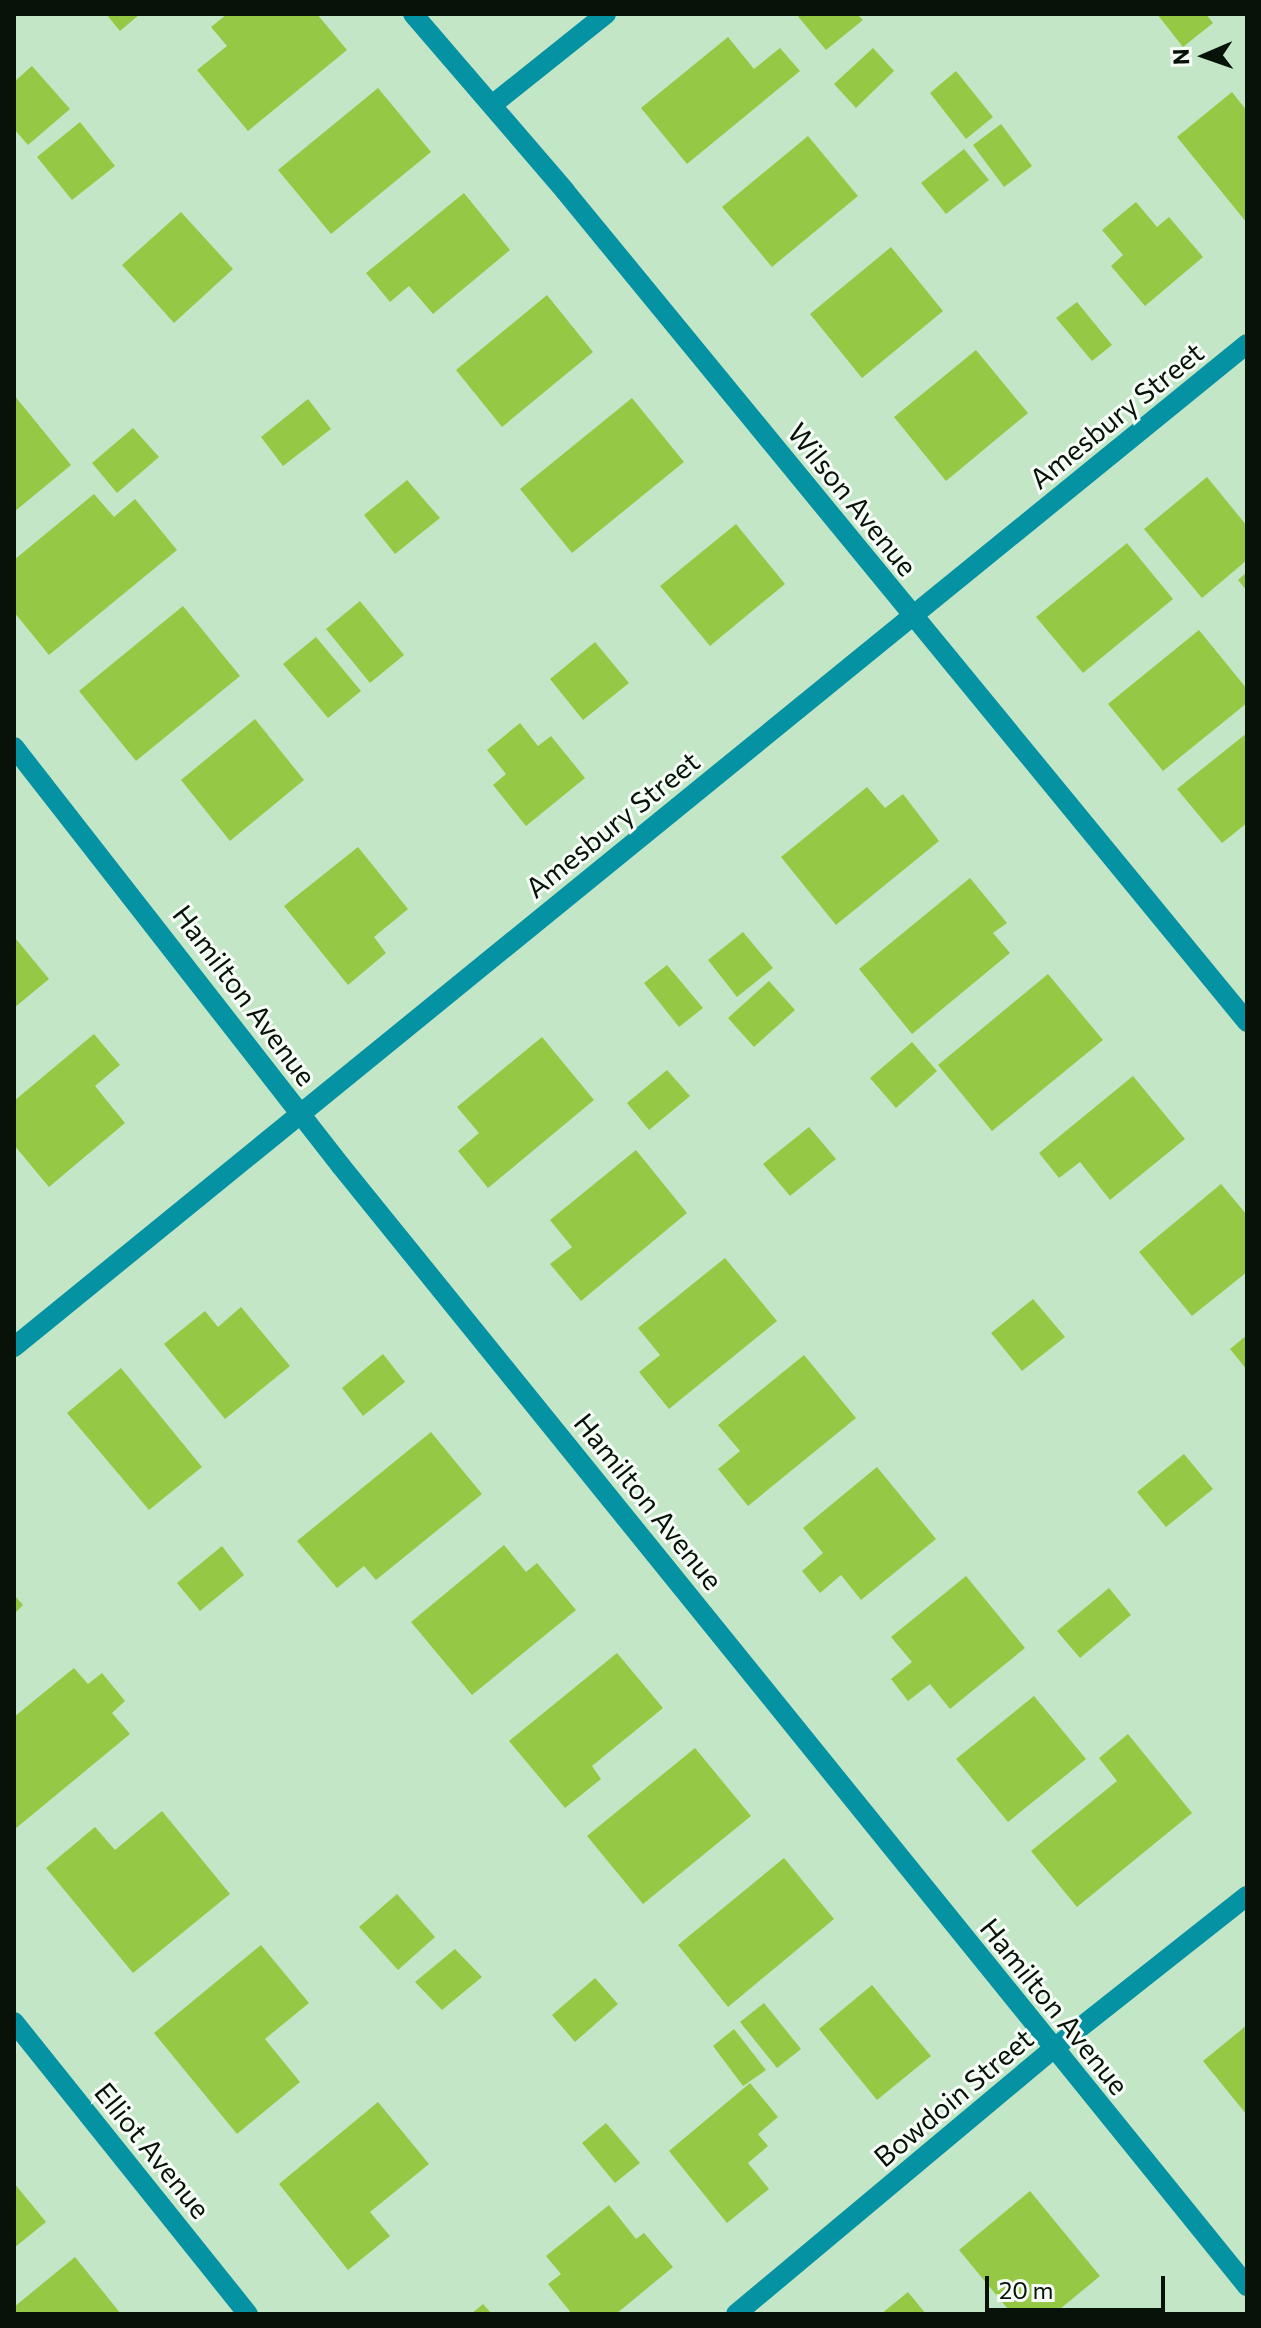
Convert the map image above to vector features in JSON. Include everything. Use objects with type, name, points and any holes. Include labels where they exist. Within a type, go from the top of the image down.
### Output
[{"type":"street","name":"Wilson Avenue","points":[[413,14],[492,105],[1247,1022]]},
{"type":"street","points":[[492,105],[606,14]]},
{"type":"street","name":"Amesbury Street","points":[[14,1347],[1247,344]]},
{"type":"street","name":"Hamilton Avenue","points":[[14,747],[184,959],[300,1114],[1247,2286]]},
{"type":"street","name":"Bowdoin Street","points":[[736,2314],[1053,2049],[1247,1896]]},
{"type":"street","name":"Elliot Avenue","points":[[14,2022],[248,2314]]},
{"type":"building","points":[[106,14],[140,14],[120,31]]},
{"type":"building","points":[[227,14],[317,14],[347,50],[248,131],[197,70],[227,46],[211,27]]},
{"type":"building","points":[[796,14],[857,14],[863,20],[826,50]]},
{"type":"building","points":[[1157,14],[1206,14],[1213,23],[1183,47]]},
{"type":"building","points":[[728,37],[754,69],[780,48],[800,71],[687,164],[641,108]]},
{"type":"building","points":[[873,48],[894,71],[856,108],[834,84]]},
{"type":"building","points":[[32,66],[70,109],[28,145],[14,129],[14,82]]},
{"type":"building","points":[[956,71],[993,117],[966,139],[930,93]]},
{"type":"building","points":[[378,88],[431,152],[331,234],[278,170]]},
{"type":"building","points":[[1232,92],[1247,111],[1247,223],[1177,137]]},
{"type":"building","points":[[80,122],[115,166],[72,200],[37,157]]},
{"type":"building","points":[[1001,124],[1032,166],[1004,187],[973,145]]},
{"type":"building","points":[[808,136],[858,196],[772,267],[722,207]]},
{"type":"building","points":[[964,149],[989,180],[946,214],[921,183]]},
{"type":"building","points":[[464,193],[510,250],[433,314],[409,286],[390,302],[366,273]]},
{"type":"building","points":[[1136,202],[1157,227],[1169,217],[1203,257],[1145,306],[1111,266],[1123,255],[1102,230]]},
{"type":"building","points":[[181,212],[233,269],[174,323],[122,265]]},
{"type":"building","points":[[891,247],[943,311],[862,378],[810,314]]},
{"type":"building","points":[[547,295],[593,352],[502,427],[456,370]]},
{"type":"building","points":[[1077,302],[1112,345],[1092,361],[1056,318]]},
{"type":"building","points":[[976,350],[1028,413],[946,481],[894,417]]},
{"type":"building","points":[[14,395],[71,465],[14,512]]},
{"type":"building","points":[[632,398],[684,462],[572,553],[520,489]]},
{"type":"building","points":[[308,399],[331,429],[283,466],[261,437]]},
{"type":"building","points":[[133,428],[159,457],[117,493],[92,463]]},
{"type":"building","points":[[1207,477],[1247,526],[1247,560],[1202,598],[1144,529]]},
{"type":"building","points":[[407,480],[440,518],[395,554],[364,515]]},
{"type":"building","points":[[94,494],[114,517],[135,499],[177,550],[49,655],[14,612],[14,560]]},
{"type":"building","points":[[736,524],[785,584],[710,646],[660,586]]},
{"type":"building","points":[[1127,543],[1173,599],[1083,673],[1036,617]]},
{"type":"building","points":[[1247,572],[1247,591],[1238,580]]},
{"type":"building","points":[[360,601],[404,655],[370,683],[326,629]]},
{"type":"building","points":[[183,606],[240,676],[136,761],[79,691]]},
{"type":"building","points":[[1199,630],[1247,689],[1247,703],[1163,771],[1108,704]]},
{"type":"building","points":[[316,637],[361,691],[328,718],[283,664]]},
{"type":"building","points":[[595,642],[629,683],[583,720],[550,679]]},
{"type":"building","points":[[255,719],[304,780],[230,841],[181,780]]},
{"type":"building","points":[[520,723],[538,746],[551,736],[585,778],[526,826],[493,785],[506,774],[487,750]]},
{"type":"building","points":[[1247,733],[1247,823],[1222,843],[1177,789]]},
{"type":"building","points":[[867,787],[885,808],[903,794],[939,841],[836,925],[781,857]]},
{"type":"building","points":[[358,847],[408,909],[374,937],[386,953],[348,985],[284,906]]},
{"type":"building","points":[[970,878],[1007,923],[993,933],[1010,953],[912,1034],[859,969]]},
{"type":"building","points":[[743,932],[773,968],[737,997],[708,960]]},
{"type":"building","points":[[16,939],[49,979],[14,1008],[14,941]]},
{"type":"building","points":[[667,965],[703,1008],[679,1027],[644,983]]},
{"type":"building","points":[[1048,974],[1103,1040],[992,1131],[938,1065]]},
{"type":"building","points":[[769,981],[795,1010],[754,1047],[728,1018]]},
{"type":"building","points":[[94,1034],[120,1065],[95,1086],[125,1123],[49,1187],[14,1145],[14,1101]]},
{"type":"building","points":[[542,1037],[594,1100],[488,1188],[458,1151],[479,1133],[457,1107]]},
{"type":"building","points":[[912,1042],[937,1071],[896,1108],[870,1078]]},
{"type":"building","points":[[667,1070],[690,1096],[649,1130],[627,1103]]},
{"type":"building","points":[[1133,1076],[1185,1139],[1110,1200],[1080,1162],[1059,1178],[1039,1153]]},
{"type":"building","points":[[809,1127],[836,1159],[790,1196],[763,1164]]},
{"type":"building","points":[[636,1150],[687,1213],[581,1301],[550,1264],[572,1247],[550,1220]]},
{"type":"building","points":[[1221,1184],[1247,1215],[1247,1272],[1192,1316],[1139,1252]]},
{"type":"building","points":[[725,1258],[777,1321],[669,1409],[639,1372],[660,1355],[638,1328]]},
{"type":"building","points":[[1033,1299],[1065,1337],[1022,1371],[991,1333]]},
{"type":"building","points":[[241,1307],[290,1366],[225,1419],[164,1344],[205,1311],[218,1327]]},
{"type":"building","points":[[1247,1335],[1247,1370],[1230,1349]]},
{"type":"building","points":[[383,1354],[405,1382],[363,1416],[342,1388]]},
{"type":"building","points":[[804,1355],[856,1418],[748,1506],[718,1469],[740,1451],[718,1425]]},
{"type":"building","points":[[121,1368],[202,1467],[149,1510],[67,1413]]},
{"type":"building","points":[[431,1432],[482,1494],[376,1580],[364,1566],[337,1588],[297,1541]]},
{"type":"building","points":[[1184,1454],[1213,1489],[1166,1527],[1137,1492]]},
{"type":"building","points":[[877,1467],[936,1539],[861,1600],[841,1575],[820,1593],[802,1571],[823,1553],[803,1528]]},
{"type":"building","points":[[504,1545],[526,1572],[537,1563],[576,1610],[472,1695],[411,1622]]},
{"type":"building","points":[[222,1546],[244,1575],[200,1611],[177,1583]]},
{"type":"building","points":[[966,1576],[1025,1648],[950,1709],[930,1684],[908,1701],[891,1679],[912,1662],[891,1637]]},
{"type":"building","points":[[1109,1588],[1131,1615],[1080,1658],[1057,1631]]},
{"type":"building","points":[[14,1595],[23,1605],[14,1614]]},
{"type":"building","points":[[617,1653],[663,1708],[592,1766],[601,1779],[565,1808],[509,1741]]},
{"type":"building","points":[[74,1668],[88,1684],[102,1673],[125,1701],[112,1713],[130,1734],[15,1829],[14,1717]]},
{"type":"building","points":[[1034,1696],[1086,1759],[1008,1822],[956,1759]]},
{"type":"building","points":[[1128,1734],[1192,1813],[1077,1907],[1031,1851],[1117,1781],[1099,1758]]},
{"type":"building","points":[[695,1748],[751,1816],[643,1904],[587,1836]]},
{"type":"building","points":[[162,1811],[230,1894],[133,1973],[46,1868],[95,1827],[115,1850]]},
{"type":"building","points":[[784,1858],[834,1919],[728,2007],[678,1945]]},
{"type":"building","points":[[397,1894],[435,1937],[398,1970],[359,1927]]},
{"type":"building","points":[[261,1945],[309,2003],[265,2039],[300,2082],[237,2134],[154,2033]]},
{"type":"building","points":[[455,1949],[482,1977],[442,2010],[415,1982]]},
{"type":"building","points":[[595,1978],[618,2004],[575,2042],[552,2015]]},
{"type":"building","points":[[872,1985],[931,2056],[877,2100],[819,2029]]},
{"type":"building","points":[[764,2003],[801,2049],[777,2068],[740,2022]]},
{"type":"building","points":[[1247,2025],[1247,2115],[1203,2061]]},
{"type":"building","points":[[734,2029],[766,2070],[743,2086],[713,2046]]},
{"type":"building","points":[[750,2083],[778,2117],[758,2134],[768,2146],[748,2163],[769,2189],[727,2223],[669,2151]]},
{"type":"building","points":[[378,2102],[429,2164],[370,2212],[390,2236],[348,2270],[279,2184]]},
{"type":"building","points":[[606,2123],[640,2163],[615,2183],[582,2143]]},
{"type":"building","points":[[14,2183],[46,2222],[14,2248]]},
{"type":"building","points":[[1030,2191],[1100,2276],[1054,2314],[1012,2314],[959,2250]]},
{"type":"building","points":[[609,2205],[636,2239],[644,2233],[673,2267],[616,2314],[572,2314],[548,2284],[561,2274],[546,2256]]},
{"type":"building","points":[[75,2257],[121,2314],[14,2314],[14,2307]]},
{"type":"building","points":[[908,2292],[926,2314],[881,2314]]},
{"type":"building","points":[[483,2304],[492,2314],[471,2314]]}]
